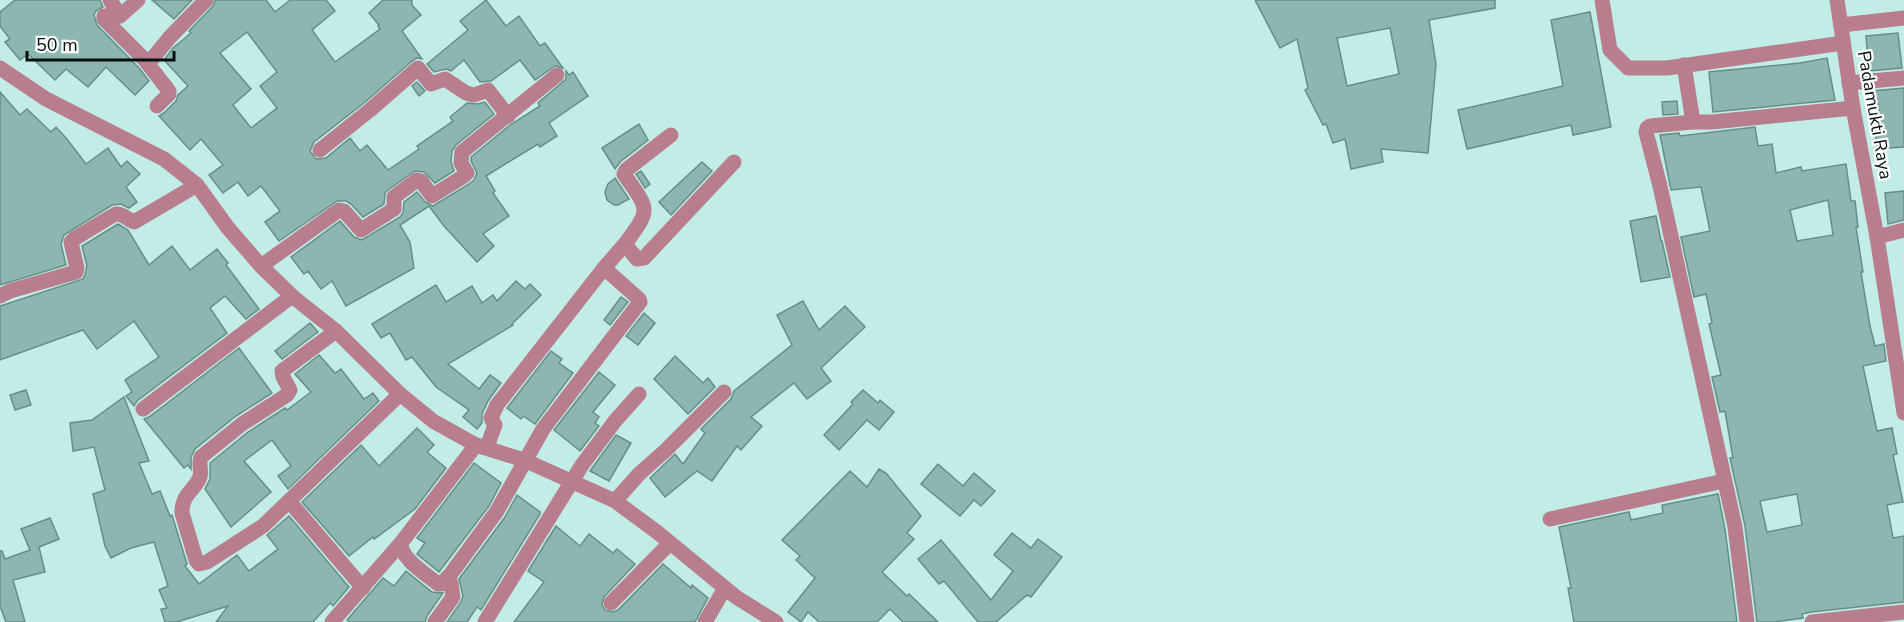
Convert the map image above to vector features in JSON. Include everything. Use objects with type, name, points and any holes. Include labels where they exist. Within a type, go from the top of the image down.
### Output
[{"type":"street","points":[[110,0],[120,16]]},
{"type":"street","points":[[138,0],[120,16],[104,16],[104,19],[148,64],[169,91],[157,106]]},
{"type":"street","points":[[148,64],[170,37],[206,0]]},
{"type":"street","points":[[1602,0],[1610,50],[1628,68],[1667,68],[1844,43]]},
{"type":"street","name":"Padamukti Raya","points":[[1837,0],[1904,413]]},
{"type":"street","points":[[1841,25],[1904,18]]},
{"type":"street","points":[[1684,65],[1693,122]]},
{"type":"street","points":[[0,68],[46,99],[164,159],[197,185],[228,228],[269,261],[292,296],[336,331],[400,394],[433,421],[487,439],[576,474],[618,498],[725,588],[776,622]]},
{"type":"street","points":[[320,150],[418,68],[431,84],[445,79],[466,93],[474,95],[488,90],[508,116]]},
{"type":"street","points":[[269,261],[339,210],[344,211],[361,230],[394,209],[394,197],[417,180],[421,181],[430,195],[435,195],[466,174],[466,169],[461,164],[462,152],[557,75]]},
{"type":"street","points":[[1849,83],[1904,78]]},
{"type":"street","points":[[1747,622],[1735,527],[1646,132],[1650,126],[1853,108]]},
{"type":"street","points":[[332,622],[487,439],[491,418],[497,405],[644,219],[645,211],[636,190],[624,174],[626,170],[671,135]]},
{"type":"street","points":[[625,244],[637,259],[644,258],[734,162]]},
{"type":"street","points":[[0,296],[76,272],[71,247],[74,239],[115,215],[123,216],[134,222],[197,185]]},
{"type":"street","points":[[1877,237],[1904,230]]},
{"type":"street","points":[[401,543],[404,555],[438,584],[441,584],[497,511],[543,429],[640,303],[639,299],[604,268]]},
{"type":"street","points":[[143,409],[292,296]]},
{"type":"street","points":[[336,331],[282,371],[290,390],[288,395],[242,424],[201,457],[199,479],[182,506],[182,513],[199,564],[207,562],[263,526],[400,394]]},
{"type":"street","points":[[618,498],[639,474],[724,392]]},
{"type":"street","points":[[485,622],[576,474],[615,421],[639,394]]},
{"type":"street","points":[[1550,519],[1724,481]]},
{"type":"street","points":[[289,501],[363,588]]},
{"type":"street","points":[[611,603],[670,543]]},
{"type":"street","points":[[435,622],[453,597],[451,583],[446,579]]},
{"type":"street","points":[[705,622],[725,588]]},
{"type":"street","points":[[1812,622],[1904,612]]},
{"type":"building","points":[[15,0],[100,0],[103,7],[94,15],[97,25],[149,81],[135,95],[106,67],[88,87],[66,69],[55,80],[28,54],[20,60],[5,42],[10,39],[0,26],[0,12]]},
{"type":"building","points":[[152,0],[192,0],[174,19]]},
{"type":"building","points":[[215,0],[266,0],[275,12],[290,0],[326,0],[335,11],[312,30],[335,62],[380,29],[369,13],[383,0],[412,0],[412,5],[421,15],[402,31],[422,59],[417,58],[412,61],[314,142],[310,151],[316,159],[326,158],[350,138],[360,151],[367,145],[388,170],[419,149],[417,146],[453,121],[450,117],[467,103],[485,102],[494,114],[456,145],[452,151],[451,162],[454,171],[435,183],[424,172],[415,171],[385,193],[384,204],[363,217],[351,204],[346,201],[337,201],[279,241],[265,222],[280,211],[261,186],[248,196],[238,182],[223,193],[209,175],[223,165],[201,139],[190,150],[159,116],[188,86],[164,60],[173,48],[191,33],[189,31],[213,6]],"holes":[[[247,32],[277,72],[260,86],[277,108],[251,128],[233,105],[251,89],[220,53]]]},
{"type":"building","points":[[486,0],[506,26],[519,16],[540,46],[545,43],[563,68],[555,66],[535,80],[520,60],[491,81],[480,82],[464,60],[451,71],[446,69],[434,72],[427,64],[468,30],[460,21]]},
{"type":"building","points":[[1255,0],[1495,0],[1495,8],[1429,20],[1436,64],[1428,153],[1381,149],[1383,162],[1351,169],[1345,139],[1333,143],[1326,124],[1323,125],[1305,90],[1308,88],[1297,39],[1280,48]],"holes":[[[1390,28],[1399,74],[1347,86],[1337,38]]]},
{"type":"building","points":[[1590,12],[1611,127],[1573,135],[1571,125],[1467,149],[1458,110],[1563,86],[1551,20]]},
{"type":"building","points":[[1898,33],[1902,68],[1869,71],[1866,36]]},
{"type":"building","points":[[1827,58],[1835,100],[1713,112],[1709,72]]},
{"type":"building","points":[[566,71],[569,75],[573,72],[588,96],[549,123],[557,136],[540,147],[538,144],[486,176],[495,191],[493,193],[509,216],[483,234],[494,246],[477,262],[429,206],[400,225],[410,242],[414,268],[346,306],[332,281],[321,289],[308,271],[304,274],[291,257],[340,221],[354,237],[362,240],[400,217],[403,213],[404,202],[417,192],[425,202],[433,206],[469,184],[477,173],[471,157],[510,125],[540,106],[538,103],[566,79]]},
{"type":"building","points":[[417,82],[425,91],[419,96],[412,86]]},
{"type":"building","points":[[1904,88],[1904,147],[1877,149],[1875,131],[1881,130],[1878,103],[1873,104],[1872,91]]},
{"type":"building","points":[[0,92],[20,115],[27,109],[51,132],[56,127],[86,164],[108,148],[121,167],[127,161],[140,174],[126,187],[137,202],[129,208],[121,204],[112,205],[64,235],[61,244],[66,265],[0,285]]},
{"type":"building","points":[[1677,101],[1678,114],[1663,115],[1662,102]]},
{"type":"building","points":[[639,124],[648,140],[620,162],[615,169],[602,148]]},
{"type":"building","points":[[1755,127],[1758,146],[1772,144],[1776,173],[1801,167],[1802,171],[1846,164],[1851,201],[1855,201],[1858,227],[1856,227],[1863,272],[1861,272],[1870,326],[1875,346],[1884,344],[1886,361],[1863,366],[1877,431],[1892,428],[1897,454],[1893,455],[1903,502],[1887,505],[1893,538],[1904,536],[1904,602],[1811,612],[1802,614],[1803,618],[1757,622],[1745,526],[1730,458],[1733,458],[1725,411],[1720,412],[1712,377],[1721,375],[1709,324],[1712,323],[1706,294],[1694,297],[1681,237],[1710,231],[1701,187],[1671,190],[1660,135],[1679,133],[1680,136]],"holes":[[[1828,200],[1833,235],[1797,241],[1790,210]],[[1797,494],[1802,525],[1767,532],[1760,501]]]},
{"type":"building","points":[[702,162],[712,171],[671,215],[659,202]]},
{"type":"building","points":[[641,171],[650,184],[645,188],[636,174]]},
{"type":"building","points":[[615,178],[629,199],[618,205],[607,200],[605,192],[608,184]]},
{"type":"building","points":[[1904,191],[1904,220],[1888,224],[1885,193]]},
{"type":"building","points":[[1656,216],[1670,277],[1641,282],[1630,221]]},
{"type":"building","points":[[118,224],[128,230],[149,265],[172,246],[190,270],[217,249],[228,263],[226,265],[259,309],[246,319],[225,296],[210,308],[227,333],[137,401],[134,406],[126,396],[132,392],[125,380],[159,357],[134,321],[97,349],[83,330],[0,360],[0,306],[83,279],[87,266],[82,246]]},
{"type":"building","points":[[516,281],[525,289],[530,284],[541,295],[513,325],[448,364],[479,389],[490,375],[501,383],[488,401],[482,414],[482,423],[477,429],[463,417],[469,410],[436,387],[412,357],[406,360],[390,333],[381,338],[372,324],[436,285],[446,302],[472,286],[482,303],[493,295],[497,301]]},
{"type":"building","points":[[621,297],[628,302],[610,325],[604,320]]},
{"type":"building","points":[[803,301],[819,330],[845,306],[865,327],[821,368],[831,381],[807,399],[794,383],[751,417],[762,426],[741,450],[737,446],[712,481],[697,471],[665,497],[650,478],[675,454],[683,464],[705,433],[701,429],[731,399],[734,391],[792,345],[777,315]]},
{"type":"building","points":[[644,313],[655,323],[638,345],[626,336]]},
{"type":"building","points":[[310,323],[318,332],[282,359],[275,351]]},
{"type":"building","points":[[239,348],[272,393],[236,416],[195,449],[191,457],[191,469],[188,465],[184,468],[144,419]]},
{"type":"building","points":[[551,351],[562,359],[559,363],[573,373],[535,424],[523,416],[521,419],[507,408]]},
{"type":"building","points":[[319,355],[335,373],[341,369],[364,399],[373,393],[379,401],[288,489],[278,476],[291,466],[272,440],[244,461],[271,492],[231,527],[205,489],[210,479],[210,463],[248,432],[285,408],[287,410],[311,392],[295,374]]},
{"type":"building","points":[[675,356],[703,383],[708,378],[715,387],[688,414],[654,379]]},
{"type":"building","points":[[599,372],[615,385],[593,412],[599,417],[595,423],[599,426],[580,451],[554,430]]},
{"type":"building","points":[[26,390],[31,405],[15,410],[10,395]]},
{"type":"building","points":[[863,390],[878,403],[880,400],[894,412],[879,430],[867,420],[839,450],[824,435]]},
{"type":"building","points":[[124,397],[149,461],[139,463],[152,494],[160,491],[170,516],[172,515],[187,564],[185,566],[199,584],[237,555],[249,571],[278,549],[267,535],[289,516],[349,587],[333,606],[330,603],[313,622],[216,622],[228,606],[177,622],[165,622],[161,609],[167,608],[159,590],[168,586],[154,542],[131,548],[111,558],[105,546],[93,494],[105,490],[94,447],[73,451],[70,423],[92,420]]},
{"type":"building","points":[[417,428],[434,445],[427,452],[446,468],[415,509],[349,556],[302,502],[361,445],[379,466]]},
{"type":"building","points":[[616,435],[631,443],[609,481],[590,471]]},
{"type":"building","points":[[474,463],[501,483],[489,506],[439,572],[417,554],[425,543],[417,538]]},
{"type":"building","points":[[938,464],[963,486],[974,473],[995,491],[981,506],[974,500],[960,516],[921,484]]},
{"type":"building","points":[[879,469],[886,473],[921,516],[907,533],[914,539],[882,572],[938,622],[903,622],[890,609],[877,622],[819,622],[808,612],[801,622],[788,612],[815,578],[796,560],[800,556],[782,540],[850,471],[867,487]]},
{"type":"building","points":[[1718,494],[1737,622],[1574,622],[1568,588],[1571,588],[1559,527],[1629,512],[1631,520],[1663,513],[1662,505]]},
{"type":"building","points":[[517,495],[540,514],[481,610],[477,607],[467,622],[447,622],[463,596],[459,579],[505,517]]},
{"type":"building","points":[[50,518],[59,539],[39,547],[45,572],[13,580],[25,622],[6,622],[0,606],[0,551],[5,559],[30,550],[21,529]]},
{"type":"building","points":[[556,526],[580,546],[589,534],[613,553],[617,549],[635,564],[604,597],[602,605],[605,610],[613,612],[618,610],[663,564],[691,588],[692,585],[708,598],[695,622],[514,622],[544,582],[528,571]]},
{"type":"building","points":[[1012,533],[1031,548],[1038,539],[1062,557],[1031,597],[1027,595],[996,622],[978,622],[944,581],[939,584],[918,559],[941,540],[991,600],[1013,571],[994,555]]},
{"type":"building","points":[[406,571],[432,592],[443,593],[425,622],[349,622],[347,620],[383,578],[394,586]]}]
